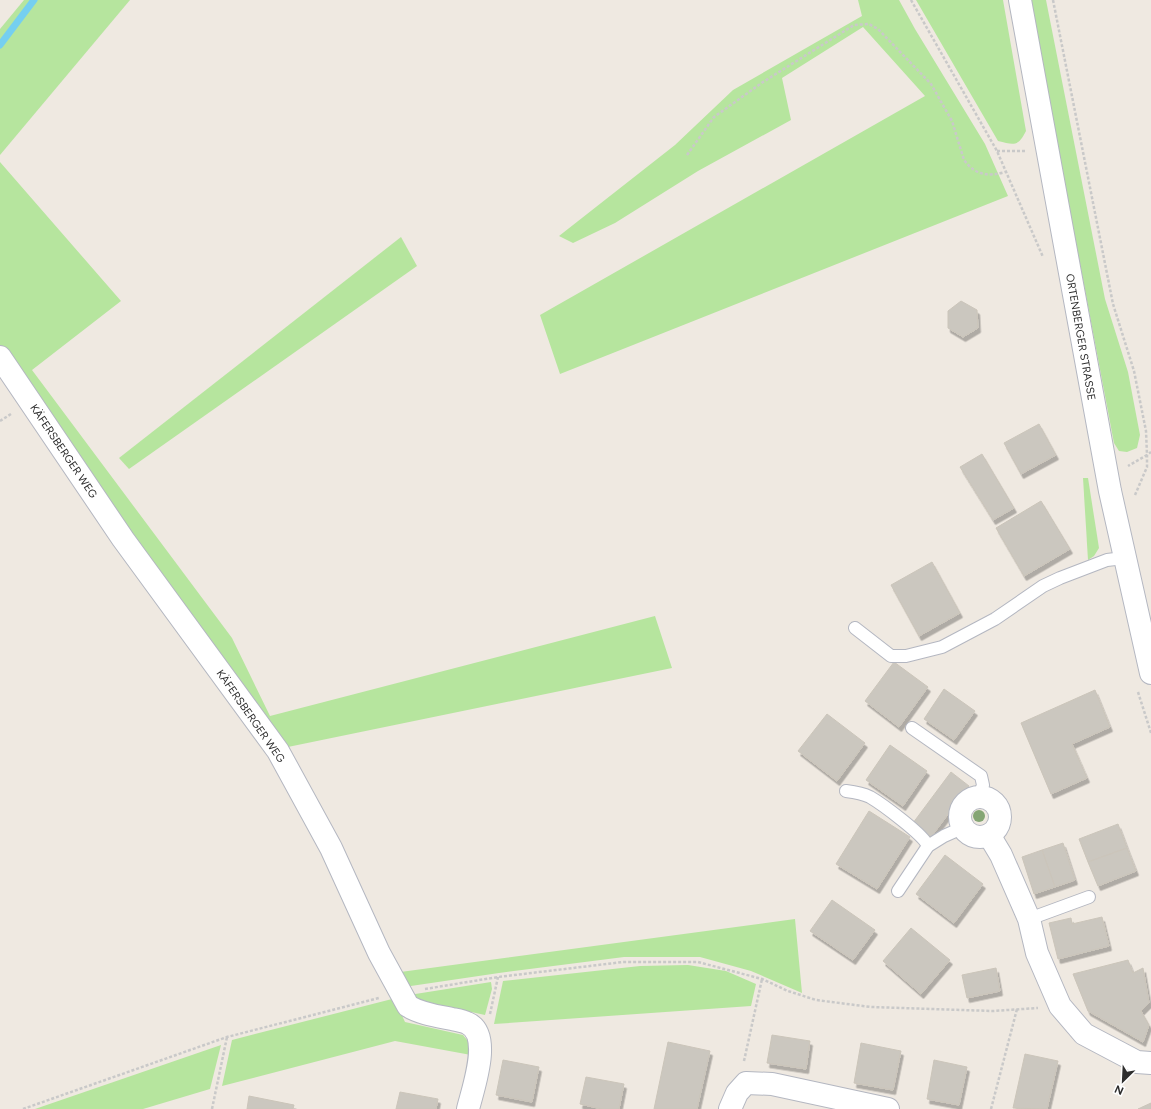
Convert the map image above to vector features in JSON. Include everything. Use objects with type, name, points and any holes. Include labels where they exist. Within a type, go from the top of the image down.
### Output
[{"type":"street","name":"ORTENBERGER STRASSE","points":[[1020,0],[1106,472],[1124,558],[1151,673]]},
{"type":"street","name":"KÄFERSBERGER WEG","points":[[0,357],[123,539],[278,751],[331,848],[379,953],[399,993],[408,1006],[416,1011],[468,1023],[477,1032]]},
{"type":"street","points":[[979,796],[990,799],[998,807],[1000,818],[997,828],[989,836],[974,837],[962,828],[959,818],[962,807],[969,800],[979,796]]},
{"type":"street","points":[[989,836],[1001,855],[1029,919],[1037,954],[1060,1006],[1084,1034],[1137,1062],[1151,1063]]},
{"type":"street","points":[[468,1109],[480,1058],[481,1043],[477,1032]]},
{"type":"street","points":[[730,1109],[737,1093],[746,1083],[772,1084],[888,1109]]},
{"type":"lane","points":[[855,628],[891,656],[906,656],[942,647],[995,619],[1043,586],[1107,560],[1124,558]]},
{"type":"lane","points":[[912,728],[981,776],[983,785],[979,796]]},
{"type":"lane","points":[[846,791],[857,792],[870,797],[922,836],[928,846]]},
{"type":"lane","points":[[898,891],[928,846],[944,836],[962,828]]},
{"type":"lane","points":[[1029,919],[1089,896]]},
{"type":"path","points":[[687,155],[714,117],[763,82],[854,25],[869,24],[878,29],[931,84],[952,121],[964,160],[967,165],[974,171],[985,175],[994,175],[1005,172],[997,151],[912,0]]},
{"type":"path","points":[[1053,0],[1113,304],[1134,370],[1146,431],[1147,455]]},
{"type":"path","points":[[997,151],[1025,151],[1047,147]]},
{"type":"path","points":[[1106,472],[1131,466],[1151,452]]},
{"type":"path","points":[[23,1109],[227,1037],[399,993],[498,977],[623,962],[698,962],[762,979],[816,1000],[871,1007],[993,1011],[1060,1006]]},
{"type":"path","points":[[477,1032],[489,1019],[498,977]]},
{"type":"path","points":[[746,1083],[743,1066],[762,979]]},
{"type":"path","points":[[992,1109],[1017,1009]]},
{"type":"path","points":[[212,1109],[227,1037]]},
{"type":"green space","points":[[24,0],[130,0],[0,155],[0,29]]},
{"type":"green space","points":[[858,0],[899,0],[985,144],[1008,196],[560,374],[540,315],[925,96],[863,27],[782,78],[791,120],[698,171],[615,223],[573,243],[559,236],[675,145],[733,90],[862,16]]},
{"type":"green space","points":[[916,0],[1003,0],[1026,131],[1018,142],[1012,144],[998,141]]},
{"type":"green space","points":[[1030,0],[1046,0],[1105,299],[1128,372],[1140,435],[1137,448],[1127,452],[1119,451],[1114,443]]},
{"type":"green space","points":[[0,162],[121,301],[32,370],[232,638],[270,716],[655,616],[672,668],[283,748],[0,352]]},
{"type":"green space","points":[[401,237],[417,266],[129,469],[119,458]]},
{"type":"green space","points":[[1083,478],[1088,478],[1099,548],[1094,556],[1088,560]]},
{"type":"green space","points":[[795,919],[802,993],[751,971],[700,957],[624,957],[404,987],[393,973]]},
{"type":"green space","points":[[688,965],[726,971],[756,984],[751,1006],[494,1024],[503,981],[640,966]]},
{"type":"green space","points":[[491,982],[492,989],[485,1015],[412,999],[409,995]]},
{"type":"green space","points":[[392,999],[396,1003],[405,1022],[463,1035],[472,1046],[471,1055],[395,1041],[222,1086],[232,1040]]},
{"type":"green space","points":[[221,1045],[210,1089],[143,1109],[35,1109]]},
{"type":"building","points":[[961,301],[977,310],[978,328],[963,337],[948,328],[948,311]]},
{"type":"building","points":[[1039,424],[1056,455],[1021,474],[1004,443]]},
{"type":"building","points":[[982,454],[1014,508],[993,520],[960,467]]},
{"type":"building","points":[[1041,501],[1070,549],[1024,576],[996,528]]},
{"type":"building","points":[[932,562],[960,613],[919,636],[891,585]]},
{"type":"building","points":[[894,662],[928,687],[899,727],[865,701]]},
{"type":"building","points":[[944,689],[975,711],[954,740],[924,719]]},
{"type":"building","points":[[1095,690],[1110,727],[1072,744],[1087,778],[1051,794],[1021,723]]},
{"type":"building","points":[[827,714],[865,743],[837,781],[798,751]]},
{"type":"building","points":[[890,745],[927,771],[903,806],[866,780]]},
{"type":"building","points":[[951,772],[969,786],[931,837],[913,823]]},
{"type":"building","points":[[869,811],[910,837],[877,889],[836,864]]},
{"type":"building","points":[[1118,824],[1127,848],[1088,862],[1079,839]]},
{"type":"building","points":[[1063,843],[1075,880],[1055,887],[1042,850]]},
{"type":"building","points":[[1127,848],[1136,871],[1098,886],[1088,862]]},
{"type":"building","points":[[1042,850],[1055,887],[1034,894],[1022,857]]},
{"type":"building","points":[[945,855],[983,884],[954,923],[916,894]]},
{"type":"building","points":[[832,900],[875,930],[853,960],[810,931]]},
{"type":"building","points":[[1102,917],[1109,946],[1058,959],[1049,923],[1071,918],[1072,924]]},
{"type":"building","points":[[911,928],[950,960],[921,994],[883,961]]},
{"type":"building","points":[[1128,960],[1133,973],[1143,968],[1149,1003],[1141,1011],[1149,1025],[1143,1042],[1088,1011],[1073,974]]},
{"type":"building","points":[[996,968],[1000,991],[967,998],[962,975]]},
{"type":"building","points":[[772,1035],[810,1041],[806,1069],[767,1063]]},
{"type":"building","points":[[668,1042],[710,1051],[697,1109],[654,1109]]},
{"type":"building","points":[[861,1043],[901,1051],[893,1090],[854,1083]]},
{"type":"building","points":[[1025,1054],[1058,1061],[1047,1109],[1013,1108]]},
{"type":"building","points":[[503,1060],[539,1067],[532,1102],[496,1095]]},
{"type":"building","points":[[934,1060],[967,1067],[959,1105],[927,1099]]},
{"type":"building","points":[[586,1077],[624,1084],[619,1109],[602,1109],[580,1104]]},
{"type":"building","points":[[400,1092],[438,1099],[436,1109],[396,1109]]},
{"type":"building","points":[[249,1096],[294,1105],[293,1109],[247,1109]]},
{"type":"building","points":[[1151,1103],[1151,1109],[1138,1109]]},
{"type":"waterway","points":[[0,45],[34,0]]}]
